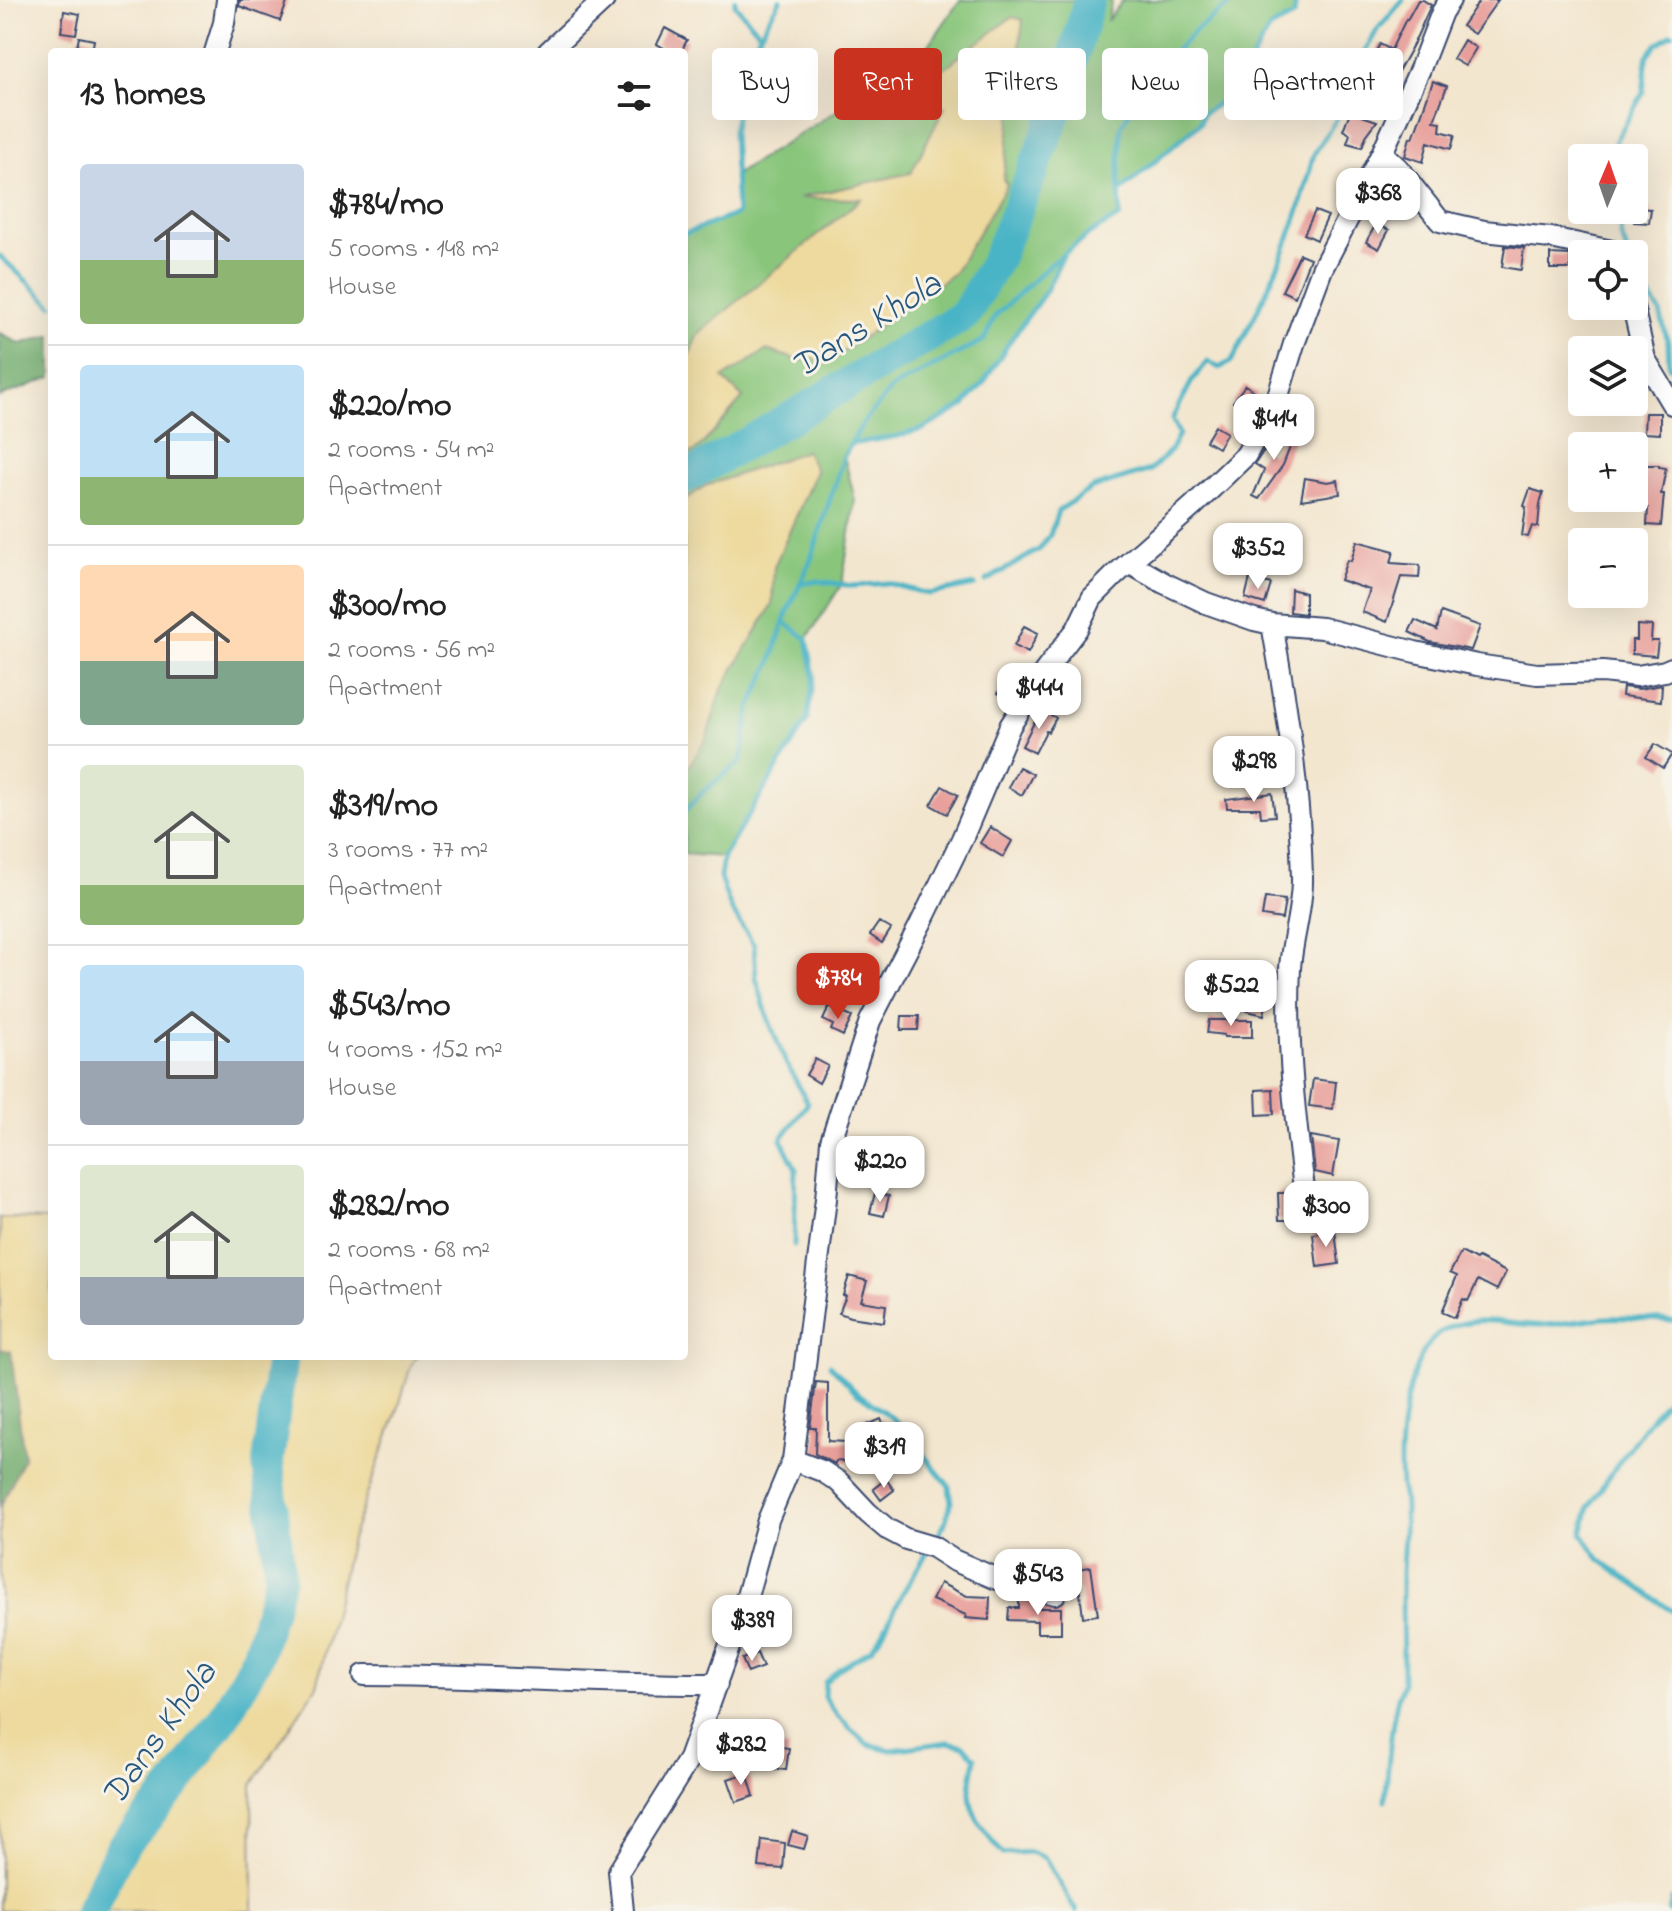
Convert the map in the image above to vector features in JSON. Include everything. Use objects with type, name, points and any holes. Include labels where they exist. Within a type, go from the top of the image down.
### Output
[{"type":"street","points":[[216,48],[227,0]]},
{"type":"street","points":[[552,48],[604,0]]},
{"type":"street","points":[[623,1911],[619,1871],[689,1759],[746,1600],[768,1520],[793,1460],[831,1141],[870,1021],[962,839],[1010,726],[1045,671],[1077,629],[1092,598],[1246,455],[1277,399],[1322,269],[1382,153],[1442,12],[1450,0]]},
{"type":"street","points":[[1382,153],[1398,168],[1440,221],[1484,231],[1568,242]]},
{"type":"street","points":[[1636,320],[1645,359],[1672,404]]},
{"type":"street","points":[[1129,563],[1206,603],[1254,620],[1322,628],[1477,665],[1537,674],[1603,672],[1637,676],[1672,668]]},
{"type":"street","points":[[1272,624],[1290,729],[1302,881],[1290,966],[1290,1013],[1296,1128],[1306,1204]]},
{"type":"street","points":[[793,1460],[822,1471],[839,1482],[868,1513],[887,1529],[906,1539],[933,1547],[953,1560],[997,1579],[1055,1594]]},
{"type":"street","points":[[364,1675],[717,1684]]},
{"type":"green space","points":[[960,0],[1112,0],[1107,21],[1123,0],[1296,0],[1294,16],[1270,29],[1258,48],[1224,48],[1224,98],[1208,110],[1208,48],[1102,48],[1102,120],[1201,120],[1200,123],[1119,192],[1120,216],[1063,255],[1046,291],[984,382],[963,406],[923,429],[851,444],[844,456],[855,500],[842,584],[807,639],[814,677],[807,720],[723,857],[688,854],[688,768],[706,739],[722,689],[772,605],[774,567],[816,472],[706,486],[688,498],[688,455],[699,448],[743,398],[722,378],[767,350],[798,360],[1007,185],[1003,179],[1010,120],[1086,120],[1086,48],[1019,48],[1022,20],[980,48],[958,48],[958,63],[942,74],[942,48],[927,48]]},
{"type":"green space","points":[[834,112],[834,120],[938,120],[911,173],[803,197],[862,199],[698,334],[688,359],[688,232],[737,214],[735,175]]},
{"type":"green space","points":[[0,333],[20,344],[48,336],[48,379],[0,397]]},
{"type":"green space","points":[[0,1349],[11,1351],[24,1457],[0,1508]]},
{"type":"sand","points":[[1012,17],[1023,20],[1019,48],[971,48]]},
{"type":"sand","points":[[958,58],[958,120],[1010,120],[1003,179],[1007,185],[954,273],[833,359],[798,360],[767,350],[723,378],[743,398],[699,448],[688,455],[688,359],[698,334],[861,199],[799,198],[911,173],[938,120],[942,120],[945,107],[942,106],[942,70]]},
{"type":"sand","points":[[806,451],[816,471],[774,567],[772,605],[722,689],[706,739],[688,768],[688,498],[705,486]]},
{"type":"sand","points":[[0,1218],[48,1219],[48,1360],[415,1360],[351,1539],[317,1686],[252,1785],[253,1911],[0,1911],[0,1508],[24,1457],[11,1351],[0,1349]]},
{"type":"building","points":[[240,0],[288,0],[280,21],[239,6]]},
{"type":"building","points":[[1418,0],[1431,5],[1403,63],[1403,48],[1392,48]]},
{"type":"building","points":[[1480,0],[1498,0],[1474,34],[1462,26]]},
{"type":"building","points":[[64,11],[80,14],[76,34],[61,32]]},
{"type":"building","points":[[665,28],[687,40],[683,48],[664,48],[657,44]]},
{"type":"building","points":[[79,37],[94,40],[93,48],[77,48]]},
{"type":"building","points":[[1464,40],[1476,48],[1465,66],[1453,59]]},
{"type":"building","points":[[1433,81],[1447,86],[1434,121],[1441,122],[1440,131],[1455,135],[1451,149],[1428,142],[1423,162],[1405,156]]},
{"type":"building","points":[[1347,120],[1377,121],[1362,147],[1347,143],[1350,134],[1343,130]]},
{"type":"building","points":[[1395,185],[1413,210],[1400,206],[1396,213],[1384,206]]},
{"type":"building","points":[[1315,211],[1328,216],[1317,240],[1304,234]]},
{"type":"building","points":[[1376,224],[1389,230],[1379,249],[1366,242]]},
{"type":"building","points":[[1505,246],[1524,248],[1521,270],[1502,267]]},
{"type":"building","points":[[1300,254],[1310,258],[1295,297],[1282,291]]},
{"type":"building","points":[[1550,254],[1568,255],[1568,269],[1550,269]]},
{"type":"building","points":[[1245,385],[1257,393],[1246,410],[1233,402]]},
{"type":"building","points":[[1660,413],[1660,434],[1644,432],[1645,416]]},
{"type":"building","points":[[1293,424],[1298,427],[1283,465],[1259,499],[1253,496],[1264,470],[1255,464],[1264,450],[1272,454]]},
{"type":"building","points":[[1215,426],[1227,433],[1218,448],[1206,441]]},
{"type":"building","points":[[1648,465],[1659,465],[1666,468],[1661,494],[1664,494],[1661,526],[1647,525]]},
{"type":"building","points":[[1305,478],[1328,482],[1338,480],[1340,494],[1301,500]]},
{"type":"building","points":[[1530,489],[1543,493],[1538,527],[1532,526],[1528,537],[1522,536],[1524,506]]},
{"type":"building","points":[[1357,541],[1394,551],[1391,563],[1420,565],[1419,578],[1401,577],[1387,622],[1362,612],[1370,590],[1340,580],[1347,560],[1351,561]]},
{"type":"building","points":[[1250,578],[1271,584],[1265,604],[1245,598]]},
{"type":"building","points":[[1291,589],[1305,593],[1305,614],[1290,612]]},
{"type":"building","points":[[1441,612],[1480,626],[1471,650],[1430,642],[1409,632],[1415,620],[1437,630]]},
{"type":"building","points":[[1637,625],[1652,626],[1651,641],[1658,641],[1656,656],[1632,654],[1632,640],[1637,640]]},
{"type":"building","points":[[1024,626],[1038,633],[1028,653],[1014,646]]},
{"type":"building","points":[[1005,679],[1018,685],[1011,700],[998,693]]},
{"type":"building","points":[[1662,685],[1661,701],[1622,696],[1623,687],[1639,689]]},
{"type":"building","points":[[1041,709],[1056,718],[1035,753],[1022,746]]},
{"type":"building","points":[[1655,744],[1672,754],[1663,768],[1646,757]]},
{"type":"building","points":[[1019,767],[1033,774],[1022,795],[1008,787]]},
{"type":"building","points":[[942,786],[958,795],[947,814],[931,805]]},
{"type":"building","points":[[1272,793],[1275,816],[1261,817],[1260,808],[1227,808],[1226,799]]},
{"type":"building","points":[[990,827],[1012,841],[1003,857],[980,843]]},
{"type":"building","points":[[1265,898],[1285,900],[1282,919],[1262,916]]},
{"type":"building","points":[[879,922],[891,929],[882,943],[870,935]]},
{"type":"building","points":[[1252,986],[1269,989],[1264,1015],[1247,1011]]},
{"type":"building","points":[[829,1007],[852,1017],[843,1036],[831,1030],[833,1025],[823,1020]]},
{"type":"building","points":[[902,1016],[919,1016],[918,1030],[901,1030]]},
{"type":"building","points":[[1209,1020],[1252,1020],[1252,1037],[1224,1037],[1207,1033]]},
{"type":"building","points":[[815,1059],[828,1066],[819,1083],[806,1075]]},
{"type":"building","points":[[1313,1079],[1336,1082],[1333,1109],[1309,1106]]},
{"type":"building","points":[[1273,1089],[1274,1114],[1257,1115],[1256,1090]]},
{"type":"building","points":[[1311,1136],[1339,1141],[1333,1176],[1315,1172]]},
{"type":"building","points":[[875,1193],[889,1196],[884,1216],[870,1213]]},
{"type":"building","points":[[1278,1193],[1291,1193],[1295,1220],[1279,1220]]},
{"type":"building","points":[[1335,1231],[1339,1264],[1317,1267],[1313,1234]]},
{"type":"building","points":[[1461,1252],[1506,1272],[1497,1290],[1478,1280],[1468,1301],[1463,1299],[1455,1318],[1442,1312],[1457,1276],[1450,1273]]},
{"type":"building","points":[[849,1276],[867,1281],[861,1301],[886,1305],[884,1322],[839,1313]]},
{"type":"building","points":[[816,1382],[828,1383],[828,1441],[866,1443],[860,1428],[881,1419],[890,1440],[849,1456],[849,1462],[836,1461],[835,1464],[815,1454],[816,1428],[810,1428]]},
{"type":"building","points":[[886,1479],[894,1490],[881,1500],[873,1489]]},
{"type":"building","points":[[1091,1567],[1098,1615],[1083,1617],[1077,1569]]},
{"type":"building","points":[[940,1583],[967,1596],[990,1597],[989,1620],[965,1618],[966,1615],[932,1600]]},
{"type":"building","points":[[1019,1599],[1034,1602],[1034,1608],[1061,1608],[1061,1633],[1037,1633],[1037,1621],[1008,1620],[1009,1608],[1019,1608]]},
{"type":"building","points":[[757,1653],[763,1667],[748,1673],[742,1659]]},
{"type":"building","points":[[759,1727],[779,1728],[778,1742],[759,1741]]},
{"type":"building","points":[[767,1745],[789,1748],[786,1770],[764,1767]]},
{"type":"building","points":[[747,1773],[754,1796],[736,1802],[728,1779]]},
{"type":"building","points":[[792,1831],[808,1836],[804,1849],[788,1845]]},
{"type":"building","points":[[762,1840],[785,1843],[783,1869],[759,1867]]},
{"type":"waterway","points":[[735,0],[735,5],[760,33]]},
{"type":"waterway","points":[[688,232],[737,214],[733,131],[750,51],[780,0]]},
{"type":"waterway","name":"Dans Khola","points":[[688,476],[965,315],[997,259],[1062,98],[1089,0]]},
{"type":"waterway","points":[[688,807],[741,761],[750,708],[810,562],[844,456],[863,423],[892,388],[984,340],[995,316],[1052,263],[1091,233],[1120,216],[1121,126],[1151,76],[1195,31],[1235,0]]},
{"type":"waterway","points":[[1119,192],[1200,123],[1203,113],[1233,90],[1270,28],[1294,16],[1296,0]]},
{"type":"waterway","points":[[986,581],[1040,549],[1050,535],[1058,511],[1092,488],[1151,470],[1170,451],[1179,434],[1172,419],[1192,381],[1208,361],[1219,368],[1232,361],[1283,254],[1314,154],[1339,115],[1351,74],[1378,29],[1403,0]]},
{"type":"waterway","points":[[1616,144],[1643,93],[1647,56],[1672,34]]},
{"type":"waterway","points":[[1619,224],[1623,240]]},
{"type":"waterway","points":[[0,256],[48,301]]},
{"type":"waterway","points":[[851,444],[923,429],[963,406],[984,382],[1046,291],[1063,256]]},
{"type":"waterway","points":[[1648,293],[1660,312],[1668,343],[1669,367],[1672,368]]},
{"type":"waterway","points":[[801,584],[818,581],[853,586],[887,583],[929,594],[975,585]]},
{"type":"waterway","points":[[784,622],[807,639],[814,677],[807,720],[723,857],[720,878],[731,909],[754,945],[756,978],[768,1018],[785,1061],[808,1103],[781,1139],[796,1169],[794,1245]]},
{"type":"waterway","points":[[1385,1800],[1393,1724],[1403,1683],[1405,1507],[1401,1486],[1401,1445],[1407,1400],[1420,1358],[1430,1342],[1443,1331],[1469,1322],[1545,1325],[1614,1318],[1672,1321]]},
{"type":"waterway","name":"Dans Khola","points":[[90,1911],[121,1848],[173,1788],[224,1717],[257,1657],[280,1577],[268,1462],[281,1360]]},
{"type":"waterway","points":[[830,1365],[856,1392],[895,1420],[949,1486],[951,1503],[934,1543]]},
{"type":"waterway","points":[[1672,1395],[1653,1415],[1589,1507],[1582,1534],[1600,1560],[1672,1611]]},
{"type":"waterway","points":[[928,1551],[883,1633],[871,1649],[839,1669],[825,1682],[824,1697],[837,1715],[867,1744],[891,1750],[948,1742],[964,1746],[975,1758],[971,1800],[976,1817],[986,1833],[1003,1854],[1030,1852],[1045,1858],[1076,1911]]},
{"type":"waterway","points":[[1669,1911],[1672,1899]]}]
